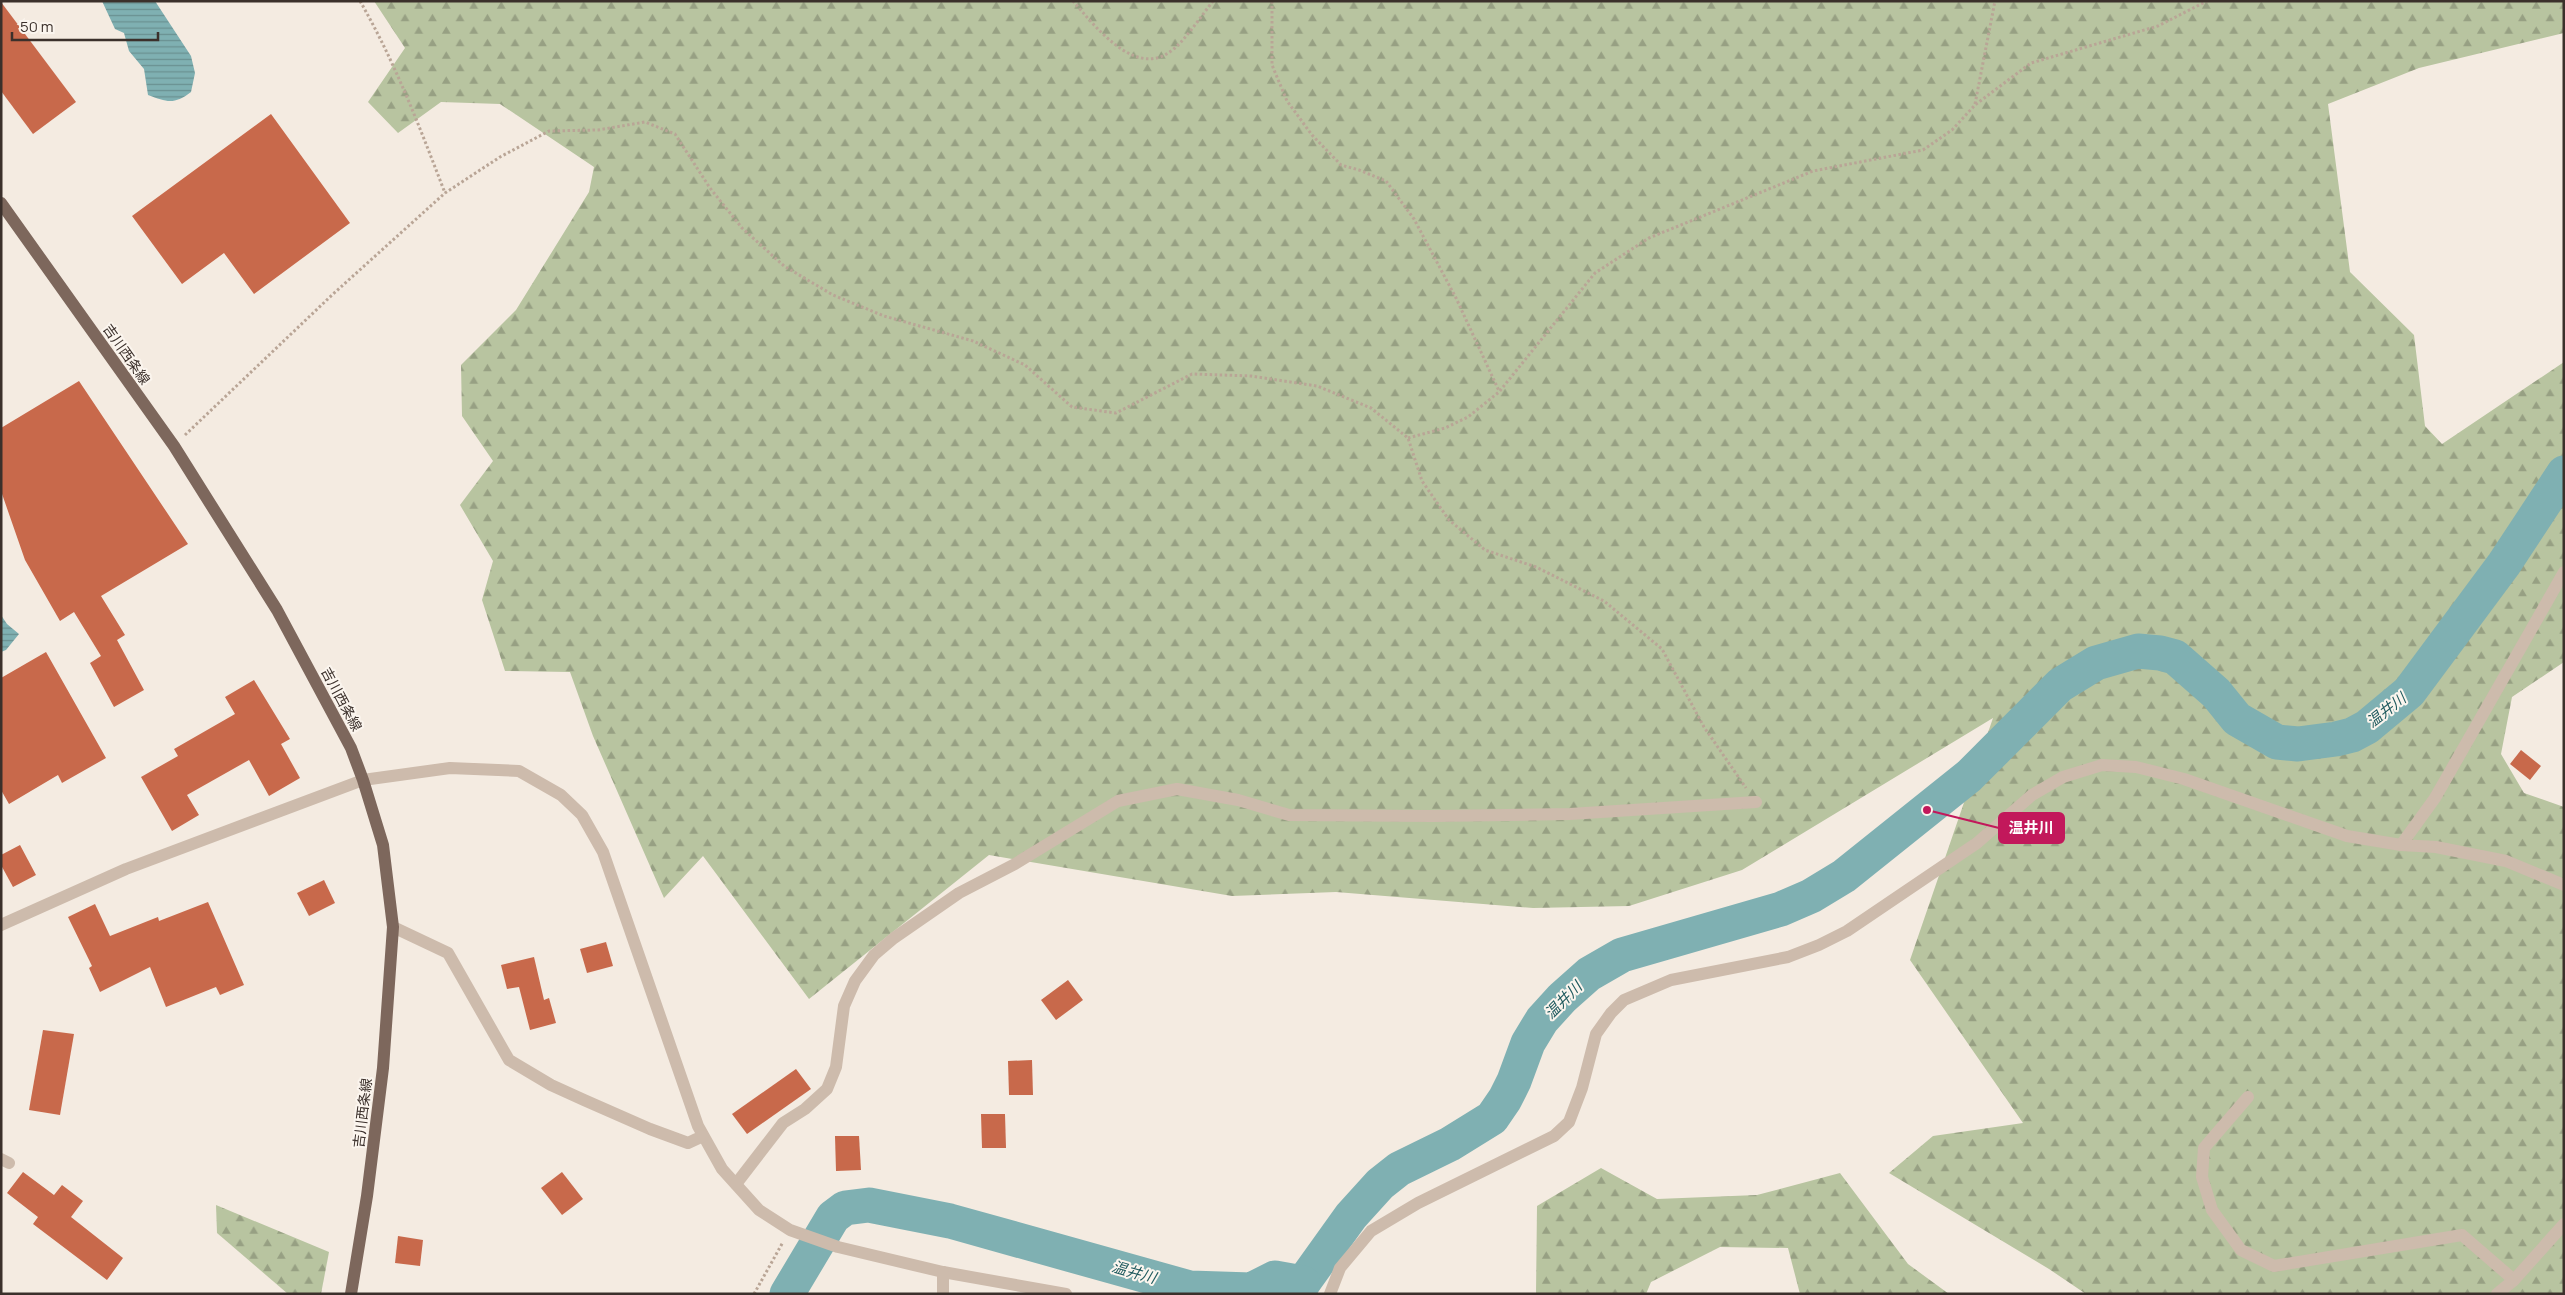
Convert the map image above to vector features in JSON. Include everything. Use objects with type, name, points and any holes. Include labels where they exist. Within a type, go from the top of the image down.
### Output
[{"type":"main road","name":"吉川西条線","points":[[1,203],[174,446],[277,610],[351,748],[363,780],[383,845],[393,927],[383,1068],[367,1196],[350,1294]]},
{"type":"street","points":[[2401,845],[2435,798],[2564,572]]},
{"type":"street","points":[[1330,1294],[1340,1268],[1372,1231],[1418,1203],[1554,1136],[1568,1122],[1579,1096],[1596,1034],[1611,1013],[1624,1000],[1671,980],[1788,957],[1847,931],[1977,843],[2032,795],[2063,777],[2102,765],[2136,767],[2184,779],[2347,836],[2401,845],[2436,846],[2506,860],[2564,885]]},
{"type":"street","points":[[2,923],[126,869],[363,780],[450,768],[519,770],[561,795],[582,815],[604,852],[703,1136],[722,1169],[759,1210],[794,1231],[838,1247],[943,1272],[1066,1294]]},
{"type":"street","points":[[736,1184],[783,1123],[805,1109],[827,1089],[836,1067],[844,1006],[855,982],[874,955],[894,938],[959,893],[1015,864],[1118,801],[1177,788],[1238,800],[1289,815],[1404,816],[1570,814],[1756,802]]},
{"type":"street","points":[[393,927],[448,952],[508,1060],[551,1085],[650,1130],[688,1143],[703,1136]]},
{"type":"street","points":[[2248,1097],[2204,1148],[2202,1177],[2212,1210],[2242,1250],[2274,1266],[2462,1235],[2514,1280]]},
{"type":"street","points":[[2497,1294],[2514,1280],[2564,1224]]},
{"type":"street","points":[[943,1272],[943,1294]]},
{"type":"path","points":[[360,1],[372,21],[417,120],[445,193]]},
{"type":"path","points":[[1073,1],[1109,41],[1134,56],[1155,60],[1171,51],[1213,1]]},
{"type":"path","points":[[1272,1],[1272,65],[1287,101],[1312,135],[1341,165],[1386,181],[1392,188],[1414,220],[1456,298],[1499,392]]},
{"type":"path","points":[[1975,105],[1995,1]]},
{"type":"path","points":[[1408,438],[1453,424],[1468,417],[1499,392],[1595,273],[1649,238],[1813,171],[1923,150],[1952,130],[1975,105],[2031,63],[2158,26],[2207,1]]},
{"type":"path","points":[[174,446],[332,295],[445,193],[500,157],[550,131],[598,130],[645,122],[675,134],[710,188],[742,228],[784,266],[833,295],[876,313],[973,341],[1026,365],[1072,408],[1116,413],[1192,374],[1251,376],[1317,386],[1371,408],[1408,438],[1422,481],[1450,520],[1485,550],[1536,567],[1604,601],[1662,649],[1704,726],[1756,802]]},
{"type":"path","points":[[754,1294],[794,1231]]},
{"type":"green space","points":[[374,1],[2564,1],[2564,33],[2419,68],[2328,104],[2350,272],[2414,335],[2425,426],[2442,444],[2564,362],[2564,662],[2512,697],[2501,754],[2524,793],[2564,807],[2564,1294],[2086,1294],[2049,1269],[1889,1173],[1933,1136],[2023,1123],[1910,960],[1993,718],[1742,870],[1629,906],[1533,908],[1336,892],[1232,896],[989,855],[809,999],[703,856],[664,898],[593,736],[570,672],[505,671],[482,600],[493,561],[460,505],[493,461],[462,416],[461,365],[516,310],[589,192],[594,167],[500,104],[441,102],[398,133],[368,102],[405,48]]},
{"type":"green space","points":[[1601,1168],[1657,1199],[1757,1195],[1840,1173],[1908,1264],[1949,1294],[1800,1294],[1788,1248],[1720,1247],[1651,1282],[1646,1294],[1536,1294],[1537,1206]]},
{"type":"green space","points":[[216,1205],[329,1252],[321,1294],[288,1294],[217,1233]]},
{"type":"water","points":[[102,1],[155,1],[191,56],[195,73],[191,92],[175,101],[148,95],[144,69],[129,51],[124,33],[115,29]]},
{"type":"water","points":[[1,615],[7,624],[19,634],[6,650],[1,652]]},
{"type":"building","points":[[1,2],[76,102],[33,134],[1,91]]},
{"type":"building","points":[[271,114],[350,223],[254,294],[224,253],[182,284],[132,216]]},
{"type":"building","points":[[79,381],[188,544],[101,596],[125,635],[117,640],[144,690],[114,707],[90,663],[101,656],[74,612],[60,621],[25,560],[1,491],[1,428]]},
{"type":"building","points":[[46,652],[106,758],[62,783],[58,775],[9,804],[1,790],[1,678]]},
{"type":"building","points":[[254,680],[290,739],[281,744],[300,778],[269,796],[249,760],[187,795],[199,815],[172,831],[141,777],[178,756],[174,749],[235,714],[225,697]]},
{"type":"building","points":[[2521,750],[2541,766],[2530,780],[2510,764]]},
{"type":"building","points":[[20,845],[36,875],[13,887],[1,865],[1,855]]},
{"type":"building","points":[[324,880],[335,903],[309,916],[297,893]]},
{"type":"building","points":[[208,902],[244,985],[220,995],[216,987],[166,1007],[150,967],[100,992],[89,968],[92,966],[68,917],[95,904],[110,936],[158,917],[159,921]]},
{"type":"building","points":[[606,942],[613,966],[587,973],[580,949]]},
{"type":"building","points":[[534,957],[544,1000],[549,998],[556,1023],[530,1030],[519,987],[507,989],[501,965]]},
{"type":"building","points":[[1068,980],[1083,1000],[1056,1020],[1041,1000]]},
{"type":"building","points":[[43,1030],[74,1034],[60,1115],[29,1110]]},
{"type":"building","points":[[1032,1060],[1033,1095],[1009,1095],[1008,1061]]},
{"type":"building","points":[[796,1069],[811,1089],[747,1134],[732,1114]]},
{"type":"building","points":[[981,1114],[1005,1114],[1006,1148],[982,1148]]},
{"type":"building","points":[[835,1136],[859,1136],[861,1170],[836,1171]]},
{"type":"building","points":[[23,1172],[54,1195],[62,1185],[83,1201],[71,1217],[123,1258],[107,1280],[33,1224],[38,1217],[7,1193]]},
{"type":"building","points":[[562,1172],[583,1199],[562,1215],[541,1188]]},
{"type":"building","points":[[398,1236],[423,1240],[420,1266],[395,1263]]},
{"type":"waterway","name":"温井川","points":[[1303,1283],[1351,1216],[1380,1184],[1399,1169],[1450,1144],[1492,1118],[1505,1099],[1528,1043],[1542,1020],[1562,998],[1589,974],[1622,955],[1781,909],[1811,896],[1844,876],[1969,776],[2060,685],[2096,663],[2138,651],[2160,653],[2175,657],[2216,693],[2237,719],[2277,742],[2298,744],[2336,739],[2352,735],[2367,727],[2409,692],[2504,564],[2564,473]]},
{"type":"waterway","name":"温井川","points":[[787,1294],[833,1217],[845,1208],[869,1205],[950,1221],[1190,1288],[1251,1290],[1275,1278],[1303,1283]]},
{"type":"place","name":"温井川","points":[[1927,810]]}]
